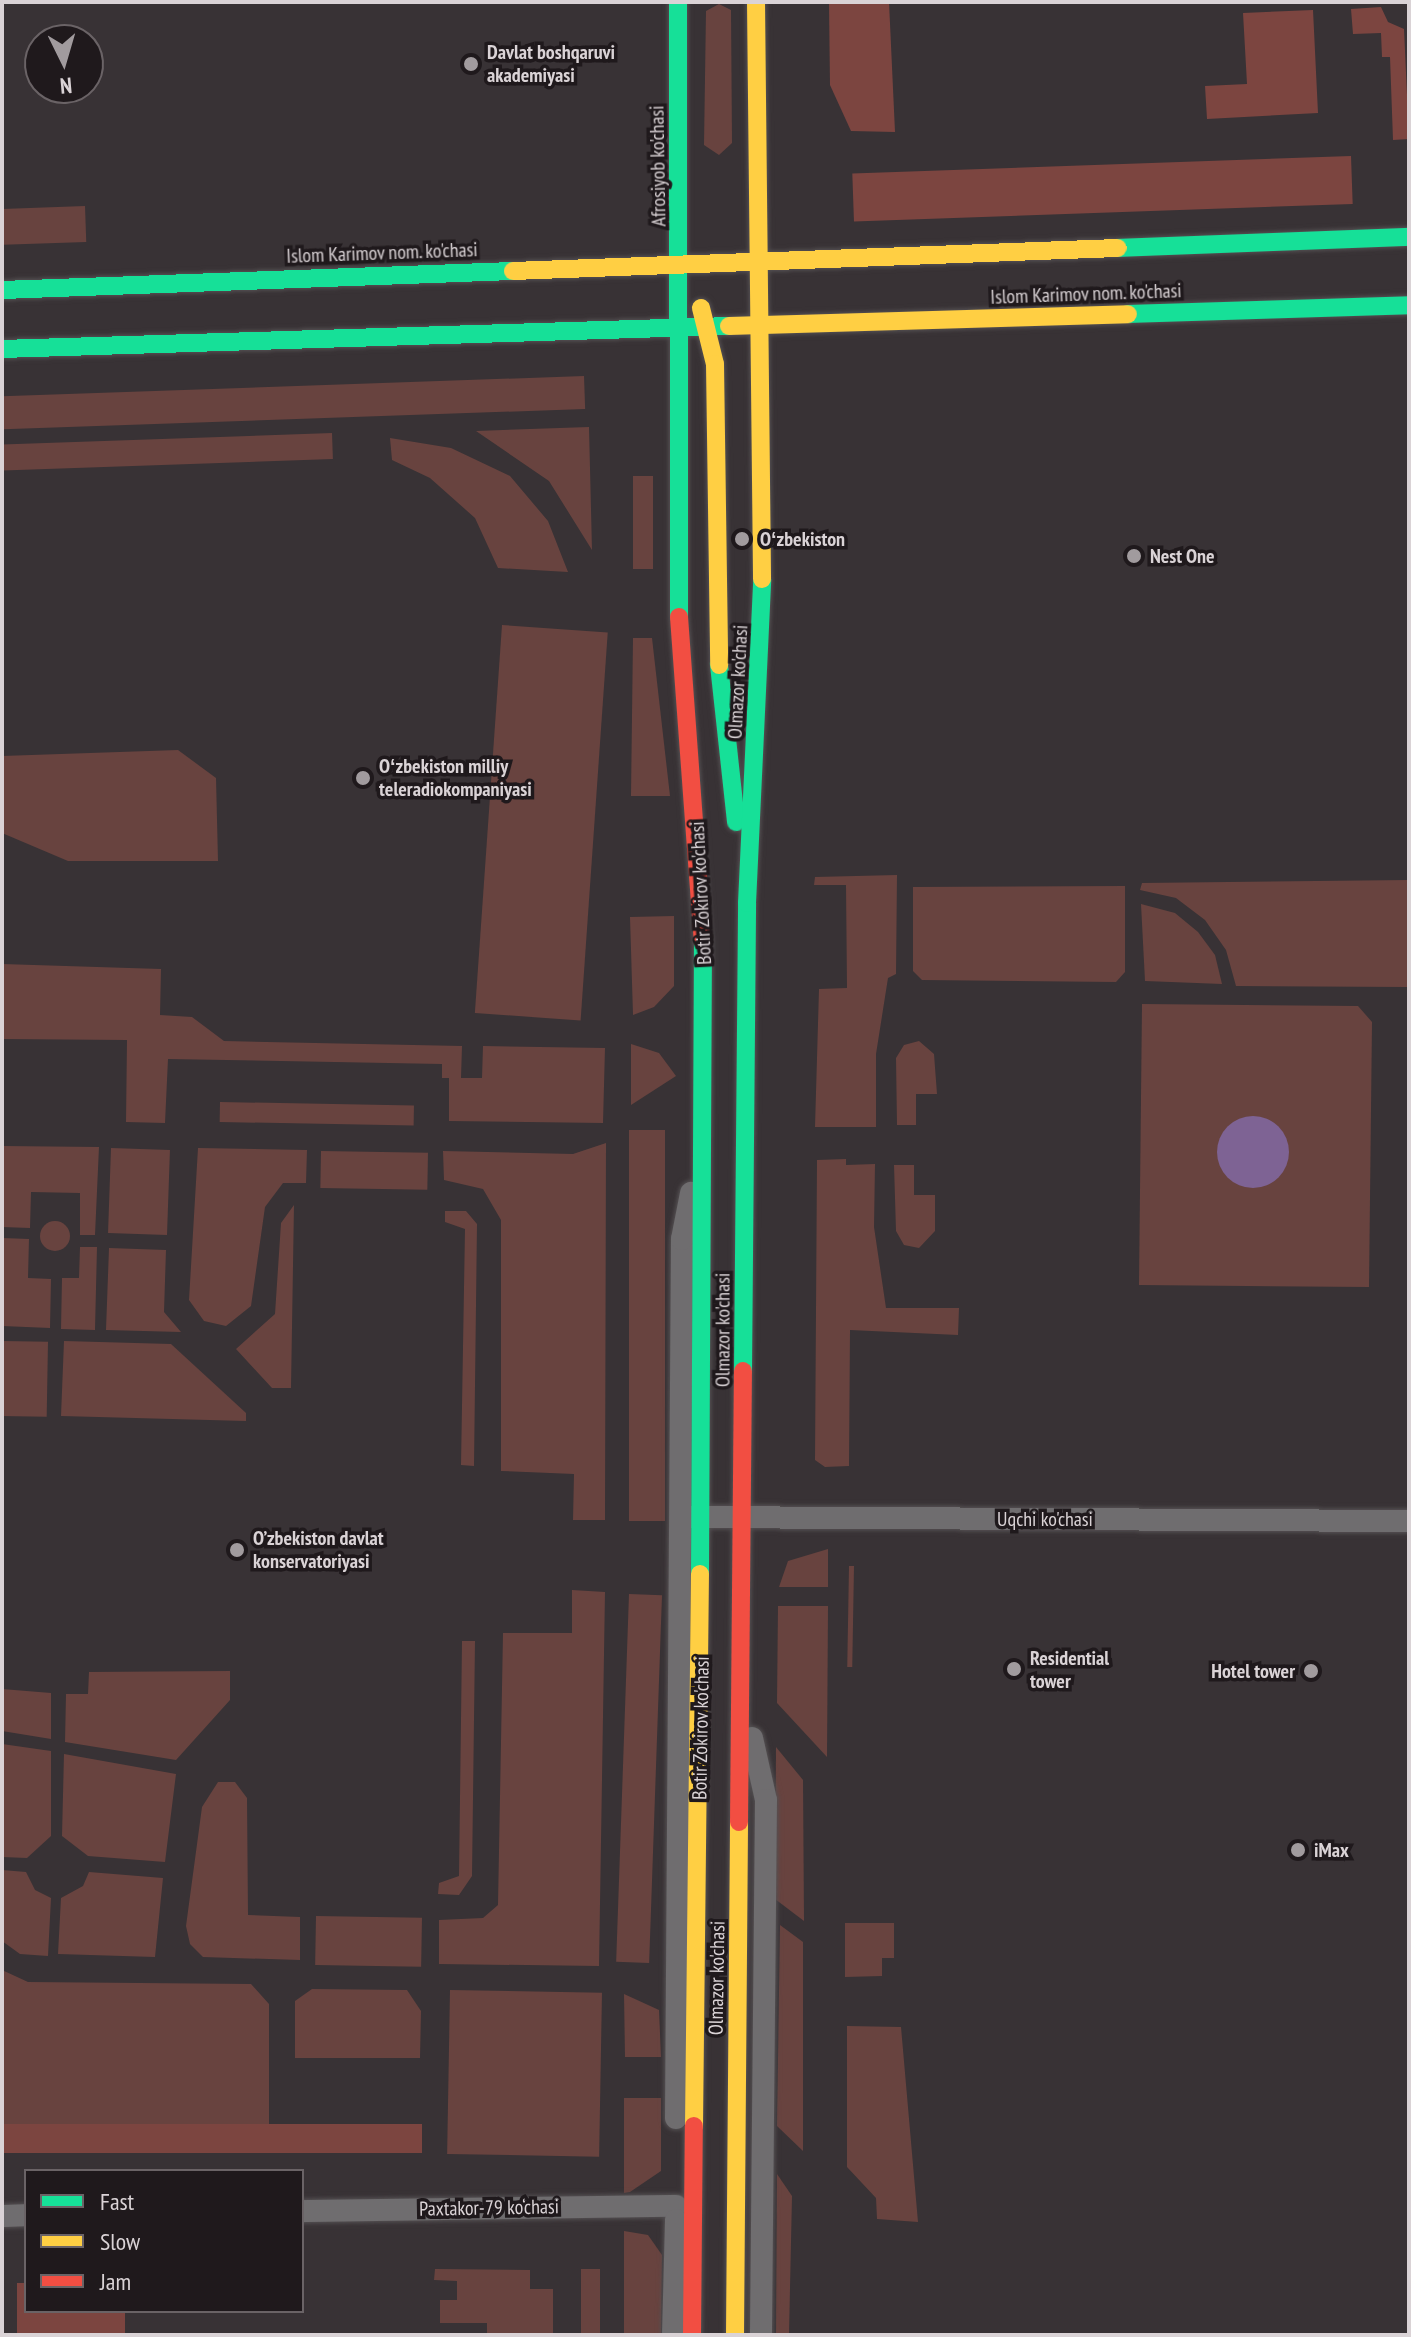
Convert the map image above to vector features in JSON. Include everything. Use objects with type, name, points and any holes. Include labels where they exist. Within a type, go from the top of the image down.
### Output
[{"type":"main road","name":"Afrosiyob ko'chasi","points":[[678,2],[680,329]]},
{"type":"main road","points":[[756,2],[765,326]]},
{"type":"main road","name":"Islom Karimov nom. ko'chasi","points":[[2,290],[1409,237]]},
{"type":"main road","points":[[681,263],[710,328],[718,671],[747,903]]},
{"type":"main road","name":"Islom Karimov nom. ko'chasi","points":[[680,329],[1409,305]]},
{"type":"main road","name":"Olmazor ko'chasi","points":[[735,2335],[747,903],[763,646],[765,326]]},
{"type":"main road","points":[[2,349],[680,329]]},
{"type":"main road","name":"Botir Zokirov ko'chasi","points":[[680,329],[679,667],[705,934],[706,1120]]},
{"type":"main road","name":"Botir Zokirov ko'chasi","points":[[692,1517],[692,2335]]},
{"type":"street","name":"Botir Zokirov ko'chasi","points":[[692,1517],[682,1239],[706,1120]]},
{"type":"street","name":"Uqchi ko'chasi","points":[[692,1517],[1409,1521]]},
{"type":"street","points":[[673,2335],[692,1517]]},
{"type":"street","name":"Botir Zokirov ko'chasi","points":[[742,1698],[766,1800],[761,2335]]},
{"type":"street","name":"Paxtakor-79 ko‘chasi","points":[[304,2211],[676,2206]]},
{"type":"street","points":[[2,2216],[24,2215]]},
{"type":"shaded area","points":[[829,2],[889,2],[895,132],[851,131],[830,85]]},
{"type":"shaded area","points":[[719,4],[731,10],[732,143],[719,155],[704,145],[706,11]]},
{"type":"shaded area","points":[[1381,7],[1388,22],[1404,29],[1409,139],[1393,140],[1390,57],[1382,57],[1381,33],[1353,34],[1351,9]]},
{"type":"shaded area","points":[[1313,10],[1318,113],[1207,119],[1205,86],[1247,84],[1243,13]]},
{"type":"shaded area","points":[[1351,156],[1353,204],[854,221],[852,173]]},
{"type":"shaded area","points":[[85,206],[86,242],[3,245],[2,209]]},
{"type":"shaded area","points":[[584,376],[585,409],[4,429],[2,396]]},
{"type":"shaded area","points":[[589,427],[592,550],[549,481],[476,431]]},
{"type":"shaded area","points":[[332,433],[333,459],[3,471],[2,445]]},
{"type":"shaded area","points":[[390,438],[451,448],[510,476],[548,521],[568,572],[498,568],[475,518],[430,478],[392,460]]},
{"type":"shaded area","points":[[633,476],[653,476],[653,569],[633,569]]},
{"type":"shaded area","points":[[502,625],[608,632],[581,1020],[475,1013]]},
{"type":"shaded area","points":[[633,638],[652,638],[670,796],[631,796]]},
{"type":"shaded area","points":[[178,750],[216,778],[218,861],[68,861],[2,833],[2,756]]},
{"type":"shaded area","points":[[897,875],[896,974],[888,978],[876,1054],[876,1127],[815,1127],[819,989],[847,988],[846,885],[814,885],[815,877]]},
{"type":"shaded area","points":[[1409,880],[1407,987],[1236,986],[1226,950],[1205,920],[1176,898],[1140,890],[1142,883]]},
{"type":"shaded area","points":[[1125,886],[1125,972],[1116,982],[922,980],[913,971],[913,887]]},
{"type":"shaded area","points":[[1141,904],[1175,913],[1198,932],[1215,955],[1222,984],[1145,981]]},
{"type":"shaded area","points":[[674,916],[674,986],[654,1007],[633,1015],[630,917]]},
{"type":"shaded area","points":[[2,964],[161,969],[160,1015],[192,1017],[224,1041],[462,1046],[461,1078],[482,1078],[483,1046],[605,1048],[603,1123],[449,1121],[449,1078],[442,1078],[442,1064],[168,1059],[165,1123],[126,1122],[127,1040],[2,1039]]},
{"type":"shaded area","points":[[1142,1004],[1358,1006],[1372,1022],[1369,1287],[1139,1285]]},
{"type":"shaded area","points":[[919,1041],[934,1054],[937,1094],[916,1094],[916,1125],[897,1125],[896,1058],[904,1045]]},
{"type":"shaded area","points":[[631,1044],[659,1053],[676,1076],[631,1105]]},
{"type":"shaded area","points":[[220,1102],[414,1105],[414,1125],[220,1122]]},
{"type":"shaded area","points":[[1246,1116],[1260,1116],[1279,1126],[1289,1145],[1289,1159],[1279,1178],[1260,1188],[1246,1188],[1227,1178],[1217,1159],[1217,1145],[1227,1126]]},
{"type":"shaded area","points":[[629,1130],[665,1130],[665,1521],[629,1521]]},
{"type":"shaded area","points":[[606,1143],[605,1520],[573,1520],[574,1474],[501,1471],[501,1220],[483,1189],[444,1180],[443,1151],[573,1154]]},
{"type":"shaded area","points":[[2,1146],[99,1147],[95,1235],[80,1235],[80,1193],[31,1192],[30,1228],[2,1227]]},
{"type":"shaded area","points":[[111,1148],[170,1150],[167,1235],[108,1233]]},
{"type":"shaded area","points":[[198,1148],[307,1150],[306,1183],[283,1183],[265,1207],[251,1306],[226,1326],[204,1321],[189,1300]]},
{"type":"shaded area","points":[[321,1151],[428,1153],[427,1190],[320,1188]]},
{"type":"shaded area","points":[[846,1159],[846,1165],[875,1164],[874,1227],[886,1308],[959,1308],[958,1335],[850,1330],[849,1466],[825,1467],[815,1460],[817,1160]]},
{"type":"shaded area","points":[[894,1165],[914,1165],[914,1195],[935,1195],[935,1231],[919,1248],[904,1245],[896,1231]]},
{"type":"shaded area","points":[[294,1205],[291,1388],[272,1388],[236,1349],[275,1314],[281,1223]]},
{"type":"shaded area","points":[[445,1211],[466,1211],[477,1224],[474,1466],[461,1465],[465,1229],[445,1222]]},
{"type":"shaded area","points":[[55,1221],[65,1226],[70,1236],[65,1246],[55,1251],[45,1246],[40,1236],[45,1226]]},
{"type":"shaded area","points":[[2,1238],[29,1239],[28,1278],[51,1279],[50,1328],[2,1326]]},
{"type":"shaded area","points":[[80,1247],[97,1247],[95,1330],[61,1329],[62,1278],[79,1278]]},
{"type":"shaded area","points":[[109,1248],[166,1250],[164,1312],[181,1332],[106,1330]]},
{"type":"shaded area","points":[[2,1341],[48,1342],[47,1417],[2,1416]]},
{"type":"shaded area","points":[[64,1341],[171,1344],[246,1413],[246,1421],[61,1416]]},
{"type":"shaded area","points":[[828,1549],[828,1587],[779,1587],[788,1561]]},
{"type":"shaded area","points":[[849,1566],[854,1566],[852,1667],[847,1667]]},
{"type":"shaded area","points":[[572,1590],[605,1592],[599,1966],[439,1964],[439,1920],[483,1918],[498,1905],[503,1633],[572,1633]]},
{"type":"shaded area","points":[[629,1594],[662,1595],[649,1963],[616,1962]]},
{"type":"shaded area","points":[[778,1606],[828,1606],[827,1757],[777,1703]]},
{"type":"shaded area","points":[[462,1641],[475,1641],[472,1876],[459,1895],[438,1894],[439,1883],[459,1876]]},
{"type":"shaded area","points":[[230,1671],[230,1700],[176,1760],[65,1742],[66,1694],[88,1694],[89,1672]]},
{"type":"shaded area","points":[[2,1689],[51,1693],[51,1739],[2,1731]]},
{"type":"shaded area","points":[[2,1744],[51,1751],[51,1836],[27,1858],[2,1857]]},
{"type":"shaded area","points":[[776,1747],[803,1780],[804,1921],[775,1899]]},
{"type":"shaded area","points":[[64,1754],[176,1774],[165,1862],[88,1856],[62,1836]]},
{"type":"shaded area","points":[[218,1782],[235,1782],[247,1798],[248,1915],[300,1917],[300,1960],[203,1957],[190,1944],[186,1926],[202,1807]]},
{"type":"shaded area","points":[[2,1870],[26,1872],[35,1890],[51,1898],[48,1956],[20,1954],[2,1941]]},
{"type":"shaded area","points":[[89,1872],[163,1878],[155,1957],[58,1954],[61,1898],[83,1886]]},
{"type":"shaded area","points":[[316,1916],[422,1918],[421,1967],[315,1965]]},
{"type":"shaded area","points":[[845,1923],[894,1923],[894,1958],[882,1958],[882,1976],[845,1977]]},
{"type":"shaded area","points":[[780,1925],[803,1942],[803,2151],[777,2126]]},
{"type":"shaded area","points":[[2,1970],[28,1982],[251,1984],[269,2004],[269,2125],[2,2127]]},
{"type":"shaded area","points":[[312,1989],[407,1990],[421,2011],[420,2058],[295,2058],[295,2001]]},
{"type":"shaded area","points":[[450,1990],[602,1993],[599,2157],[447,2154]]},
{"type":"shaded area","points":[[624,1994],[659,2010],[661,2057],[625,2057]]},
{"type":"shaded area","points":[[847,2026],[901,2027],[918,2222],[877,2219],[876,2198],[847,2167]]},
{"type":"shaded area","points":[[624,2098],[661,2098],[661,2171],[624,2193]]},
{"type":"shaded area","points":[[2,2124],[422,2124],[422,2153],[2,2153]]},
{"type":"shaded area","points":[[777,2174],[792,2196],[789,2335],[776,2335]]},
{"type":"shaded area","points":[[624,2231],[648,2235],[662,2255],[661,2335],[624,2335]]},
{"type":"shaded area","points":[[435,2269],[530,2270],[530,2289],[553,2289],[553,2335],[487,2335],[487,2323],[440,2323],[440,2300],[457,2300],[457,2281],[434,2280]]},
{"type":"shaded area","points":[[581,2269],[600,2269],[600,2335],[581,2335]]},
{"type":"shaded area","points":[[17,2283],[24,2283],[24,2313],[125,2313],[125,2335],[17,2335]]},
{"type":"traffic: fast","points":[[678,2],[679,617]]},
{"type":"traffic: fast","points":[[1118,248],[1409,237]]},
{"type":"traffic: fast","points":[[2,290],[513,271]]},
{"type":"traffic: fast","points":[[1128,314],[1409,305]]},
{"type":"traffic: fast","points":[[2,349],[729,326]]},
{"type":"traffic: fast","points":[[743,1371],[747,903],[762,579]]},
{"type":"traffic: fast","points":[[719,665],[736,822]]},
{"type":"traffic: fast","points":[[700,1574],[703,941]]},
{"type":"traffic: slow","points":[[756,2],[762,579]]},
{"type":"traffic: slow","points":[[513,271],[1118,248]]},
{"type":"traffic: slow","points":[[701,308],[715,364],[719,665]]},
{"type":"traffic: slow","points":[[729,326],[1128,314]]},
{"type":"traffic: slow","points":[[694,2126],[700,1574]]},
{"type":"traffic: slow","points":[[735,2335],[739,1822]]},
{"type":"traffic: jam","points":[[679,617],[703,941]]},
{"type":"traffic: jam","points":[[739,1822],[743,1371]]},
{"type":"traffic: jam","points":[[692,2335],[694,2126]]},
{"type":"place","name":"Davlat boshqaruvi akademiyasi","points":[[471,64]]},
{"type":"place","name":"Oʻzbekiston","points":[[742,539]]},
{"type":"place","name":"Nest One","points":[[1134,556]]},
{"type":"place","name":"Oʻzbekiston milliy teleradiokompaniyasi","points":[[363,778]]},
{"type":"place","name":"O’zbekiston davlat konservatoriyasi","points":[[237,1550]]},
{"type":"place","name":"Residential tower","points":[[1014,1669]]},
{"type":"place","name":"Hotel tower","points":[[1311,1671]]},
{"type":"place","name":"iMax","points":[[1298,1850]]}]
